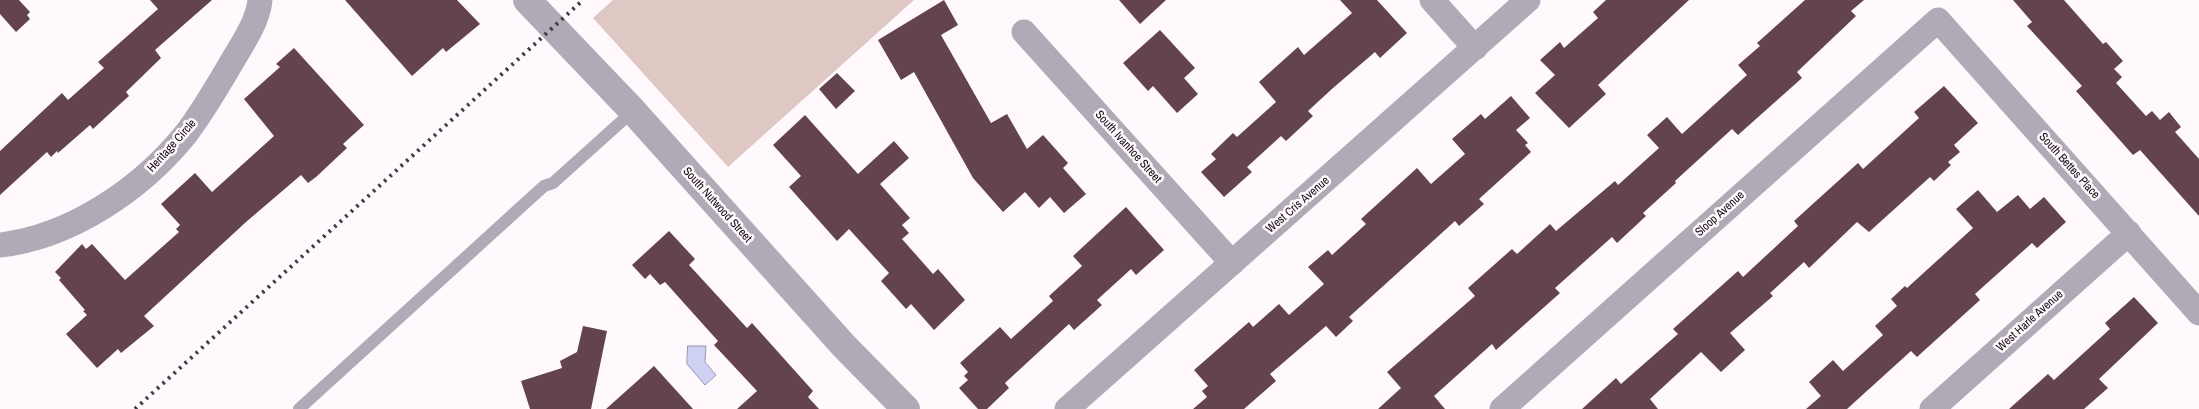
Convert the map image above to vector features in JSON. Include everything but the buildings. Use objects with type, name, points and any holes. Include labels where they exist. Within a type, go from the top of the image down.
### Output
[{"type":"street","name":"Heritage Circle","points":[[0,245],[46,234],[98,209],[123,193],[166,156],[201,113],[216,89],[256,17],[260,0]]},
{"type":"street","name":"South Nutwood Street","points":[[527,0],[633,112],[844,346],[906,409]]},
{"type":"street","points":[[1432,0],[1475,48]]},
{"type":"street","name":"West Cris Avenue","points":[[1067,409],[1528,0]]},
{"type":"street","name":"South Bettes Place","points":[[1938,20],[2199,313]]},
{"type":"street","name":"Sloop Avenue","points":[[1502,409],[1938,20]]},
{"type":"street","name":"South Ivanhoe Street","points":[[1024,32],[1232,262]]},
{"type":"street","name":"West Harle Avenue","points":[[1932,409],[2129,233]]},
{"type":"lane","points":[[299,409],[544,186],[553,183],[633,112]]},
{"type":"shaded area","points":[[613,0],[914,0],[728,167],[593,18]]},
{"type":"water","points":[[688,346],[706,346],[705,362],[716,375],[705,385],[687,364]]},
{"type":"railway","points":[[135,409],[583,0]]}]
